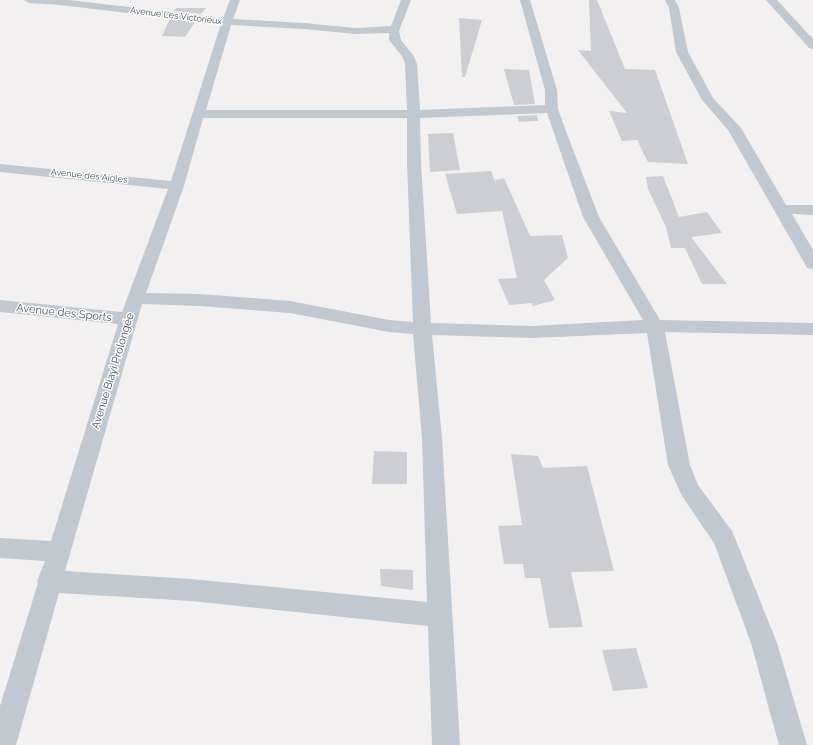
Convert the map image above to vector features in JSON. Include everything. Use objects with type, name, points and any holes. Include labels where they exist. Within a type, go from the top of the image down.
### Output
[{"type":"street","name":"Avenue Les Victorieux","points":[[29,0],[67,3],[227,22],[304,26],[355,31],[395,29]]},
{"type":"street","name":"Avenue Biayi Prolongée","points":[[2,745],[128,319],[177,186],[198,114],[235,0]]},
{"type":"street","points":[[406,0],[395,29],[395,40],[407,55],[411,64],[413,85],[414,163],[422,329],[432,438],[446,745]]},
{"type":"street","points":[[525,0],[551,90],[552,109],[557,126],[591,217],[655,326],[680,465],[690,490],[724,538],[764,642],[792,745]]},
{"type":"street","points":[[670,0],[674,8],[682,52],[708,100],[734,128],[813,264]]},
{"type":"street","points":[[771,0],[813,46]]},
{"type":"street","points":[[198,114],[414,113],[552,109]]},
{"type":"street","name":"Avenue des Aigles","points":[[0,168],[177,186]]},
{"type":"street","points":[[781,209],[813,210]]},
{"type":"street","points":[[136,298],[200,300],[290,307],[389,326],[422,329],[532,332],[655,326],[813,330]]},
{"type":"street","name":"Avenue des Sports","points":[[0,306],[128,319]]},
{"type":"street","points":[[0,548],[58,552]]},
{"type":"street","points":[[50,581],[191,590],[440,615]]},
{"type":"building","points":[[589,0],[597,0],[625,69],[655,70],[688,164],[648,162],[637,140],[622,141],[609,111],[627,113],[578,50],[591,51]]},
{"type":"building","points":[[176,8],[206,8],[201,14],[174,11]]},
{"type":"building","points":[[459,18],[482,20],[465,77],[462,77]]},
{"type":"building","points":[[170,19],[195,22],[185,37],[162,36]]},
{"type":"building","points":[[504,69],[529,70],[535,104],[514,105]]},
{"type":"building","points":[[537,115],[538,121],[519,122],[517,116]]},
{"type":"building","points":[[453,133],[460,170],[430,172],[428,134]]},
{"type":"building","points":[[491,171],[497,187],[495,180],[504,178],[530,236],[562,235],[568,258],[544,280],[555,300],[533,306],[532,303],[509,305],[498,279],[517,278],[502,211],[457,214],[445,174]]},
{"type":"building","points":[[663,176],[679,217],[707,212],[722,233],[691,237],[727,284],[702,284],[685,248],[671,248],[666,227],[648,189],[646,177]]},
{"type":"building","points":[[374,451],[407,452],[407,484],[372,484]]},
{"type":"building","points":[[511,454],[538,456],[543,468],[587,466],[614,571],[571,572],[583,627],[549,628],[540,578],[525,578],[523,564],[504,564],[498,526],[522,525]]},
{"type":"building","points":[[380,569],[413,570],[413,590],[381,586]]},
{"type":"building","points":[[636,648],[648,688],[613,691],[602,650]]}]
